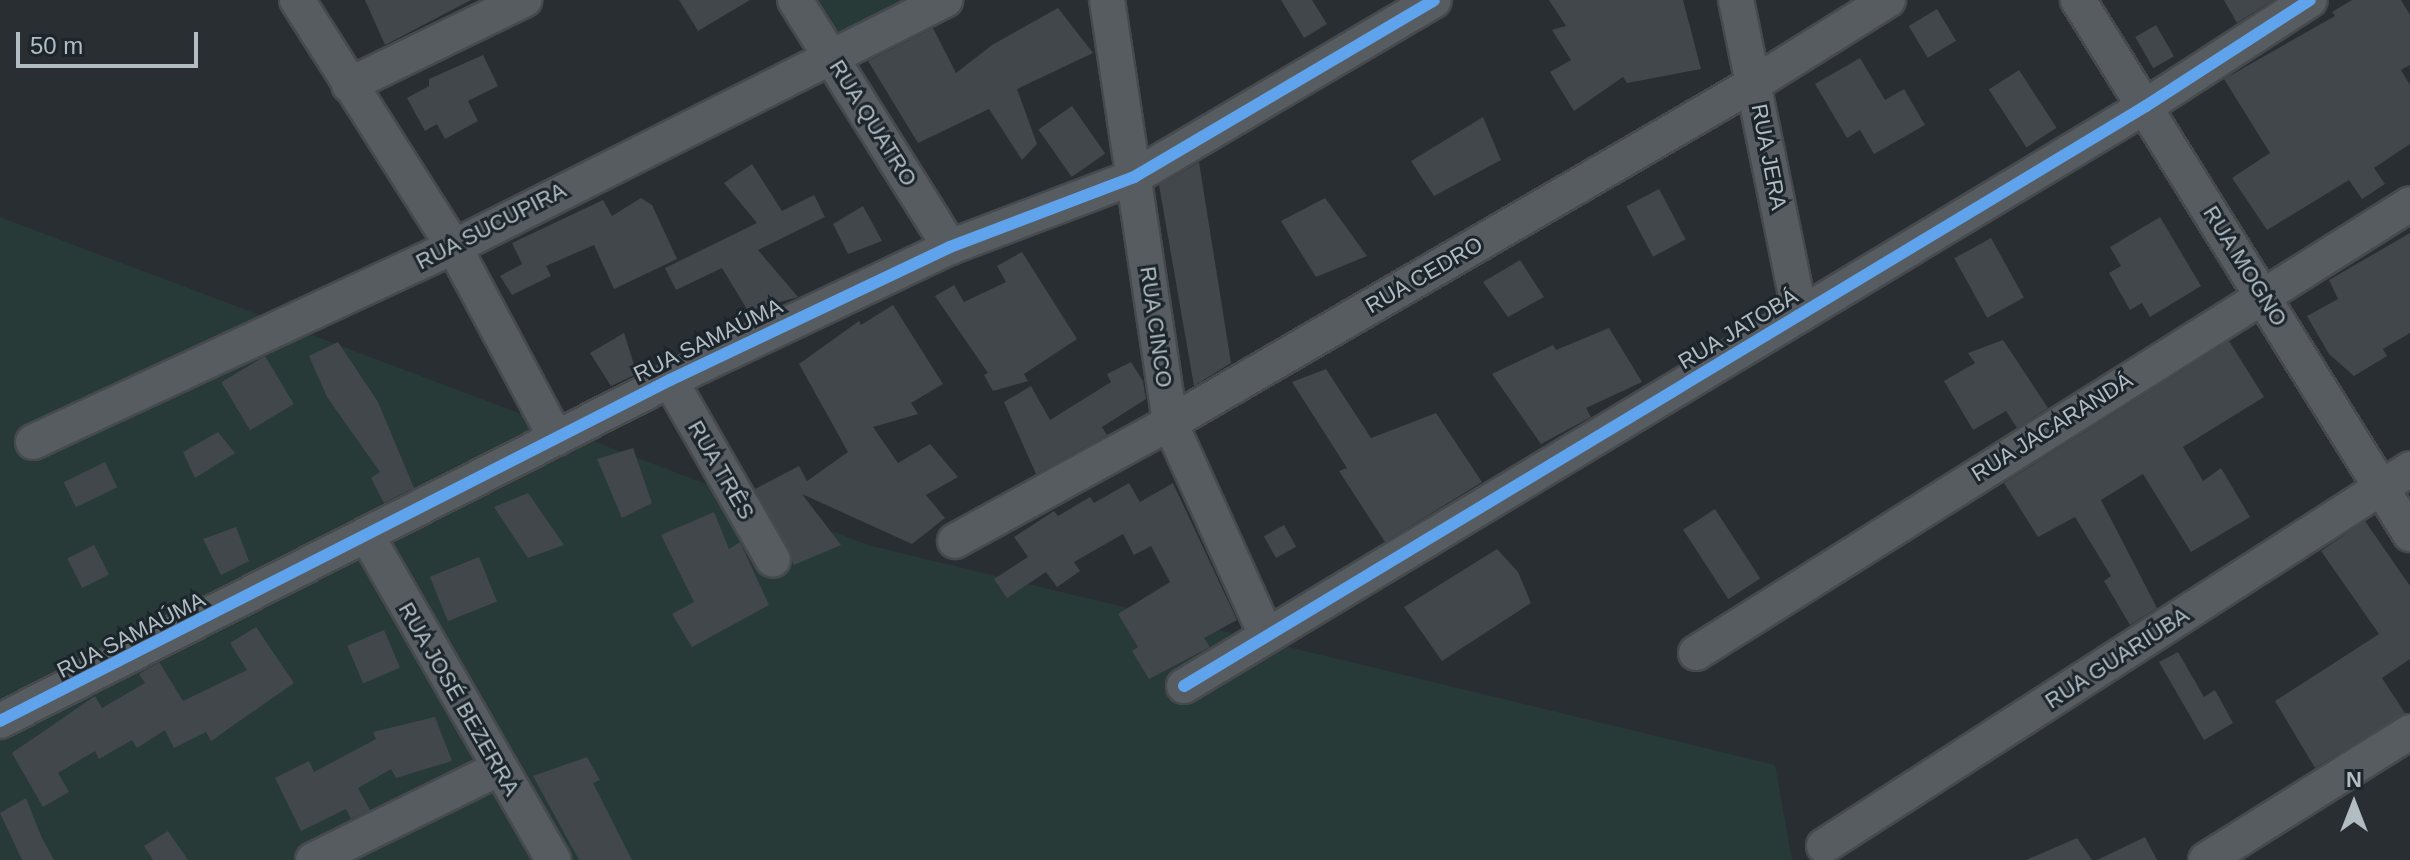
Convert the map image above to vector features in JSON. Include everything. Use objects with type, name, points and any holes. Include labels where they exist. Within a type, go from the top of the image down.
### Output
[{"type":"street","points":[[297,0],[454,247],[556,438]]},
{"type":"street","points":[[349,85],[524,0]]},
{"type":"street","name":"RUA QUATRO","points":[[795,0],[950,247]]},
{"type":"street","name":"RUA SUCUPIRA","points":[[33,442],[454,247],[830,54],[945,0]]},
{"type":"street","name":"RUA CINCO","points":[[1107,0],[1170,423],[1266,635]]},
{"type":"street","name":"RUA SAMAÚMA","points":[[0,721],[670,380],[950,247],[1134,177],[1434,0]]},
{"type":"street","name":"RUA JERA","points":[[1736,0],[1800,315]]},
{"type":"street","name":"RUA CEDRO","points":[[955,541],[1170,423],[1755,83],[1888,0]]},
{"type":"street","name":"RUA MOGNO","points":[[2078,0],[2410,534]]},
{"type":"street","name":"RUA JATOBÁ","points":[[1184,686],[2146,106],[2310,0]]},
{"type":"street","name":"RUA JACARANDÁ","points":[[1696,653],[2410,204]]},
{"type":"street","name":"RUA TRÊS","points":[[670,380],[773,560]]},
{"type":"street","name":"RUA GUARIÚBA","points":[[1824,846],[2410,469]]},
{"type":"street","name":"RUA JOSÉ BEZERRA","points":[[367,536],[553,860]]},
{"type":"street","points":[[2206,860],[2410,732]]},
{"type":"street","points":[[313,860],[498,769]]},
{"type":"green space","points":[[818,0],[922,0],[841,39]]},
{"type":"green space","points":[[0,217],[868,545],[1775,765],[1792,860],[0,860]]},
{"type":"building","points":[[365,0],[471,0],[385,45]]},
{"type":"building","points":[[679,0],[750,0],[698,31]]},
{"type":"building","points":[[1281,0],[1312,0],[1327,24],[1304,38]]},
{"type":"building","points":[[1549,0],[1683,0],[1701,69],[1627,83],[1623,77],[1574,111],[1550,72],[1571,60],[1552,30],[1566,26]]},
{"type":"building","points":[[2224,0],[2273,0],[2237,23]]},
{"type":"building","points":[[2352,0],[2401,0],[2410,15],[2410,65],[2401,70],[2410,85],[2410,144],[2374,168],[2385,184],[2362,199],[2349,180],[2267,230],[2232,178],[2270,153],[2224,79],[2335,16],[2332,12]]},
{"type":"building","points":[[1058,8],[1093,53],[1017,89],[1037,144],[1022,160],[989,109],[918,143],[868,61],[933,28],[956,73],[992,45]]},
{"type":"building","points":[[1937,9],[1956,41],[1928,58],[1909,26]]},
{"type":"building","points":[[2156,25],[2174,56],[2153,68],[2135,37]]},
{"type":"building","points":[[483,55],[498,86],[468,101],[478,121],[445,139],[437,124],[425,131],[407,98],[429,86],[429,79]]},
{"type":"building","points":[[1860,58],[1885,100],[1904,89],[1925,125],[1874,154],[1860,130],[1847,138],[1815,84]]},
{"type":"building","points":[[2019,70],[2057,128],[2026,147],[1989,90]]},
{"type":"building","points":[[1072,106],[1105,154],[1072,177],[1038,130]]},
{"type":"building","points":[[1483,117],[1501,160],[1434,196],[1411,161]]},
{"type":"building","points":[[1199,162],[1231,363],[1194,386],[1159,185]]},
{"type":"building","points":[[752,164],[782,211],[814,195],[825,217],[758,250],[798,297],[748,311],[722,268],[676,290],[665,268],[757,223],[724,183]]},
{"type":"building","points":[[1659,189],[1686,239],[1653,257],[1626,206]]},
{"type":"building","points":[[641,198],[652,205],[677,259],[614,289],[594,245],[546,266],[551,276],[512,295],[500,276],[522,264],[512,243],[603,200],[612,216]]},
{"type":"building","points":[[1325,198],[1367,256],[1316,277],[1281,221]]},
{"type":"building","points":[[863,206],[882,241],[848,254],[833,224]]},
{"type":"building","points":[[2160,217],[2201,286],[2150,317],[2142,303],[2130,310],[2109,273],[2121,266],[2110,247]]},
{"type":"building","points":[[2410,233],[2410,333],[2383,349],[2387,356],[2354,376],[2329,354],[2307,316],[2338,299],[2329,280]]},
{"type":"building","points":[[1991,238],[2024,297],[1987,318],[1954,258]]},
{"type":"building","points":[[1022,252],[1077,339],[1024,374],[1028,381],[993,391],[984,375],[988,373],[935,296],[954,285],[964,302],[1006,282],[997,266]]},
{"type":"building","points":[[1520,260],[1544,297],[1508,317],[1483,282]]},
{"type":"building","points":[[893,305],[943,384],[911,403],[918,414],[873,427],[898,463],[930,444],[958,477],[926,495],[945,518],[912,544],[802,494],[841,545],[794,565],[755,489],[799,466],[807,481],[848,452],[799,364],[859,321],[861,325]]},
{"type":"building","points":[[1609,328],[1642,382],[1586,408],[1591,417],[1541,444],[1492,374],[1553,345],[1556,350]]},
{"type":"building","points":[[624,333],[637,374],[611,386],[590,353]]},
{"type":"building","points":[[2003,340],[2048,408],[2017,428],[2006,411],[1973,430],[1944,381],[1975,363],[1968,353]]},
{"type":"building","points":[[2229,341],[2264,397],[2183,447],[2203,481],[2221,468],[2250,517],[2191,552],[2143,474],[2101,500],[2157,608],[2130,625],[2104,581],[2111,576],[2075,517],[2038,537],[2004,483]]},
{"type":"building","points":[[338,342],[378,402],[414,488],[384,503],[371,478],[380,472],[327,397],[309,356]]},
{"type":"building","points":[[265,356],[294,404],[250,430],[221,382]]},
{"type":"building","points":[[1131,362],[1143,381],[1146,399],[1102,427],[1107,435],[1036,474],[1004,402],[1031,386],[1050,420],[1111,382],[1107,374]]},
{"type":"building","points":[[1326,369],[1371,438],[1436,413],[1482,482],[1385,542],[1339,471],[1347,468],[1292,382]]},
{"type":"building","points":[[218,432],[235,453],[195,478],[183,452]]},
{"type":"building","points":[[633,448],[652,503],[622,518],[597,459]]},
{"type":"building","points":[[105,462],[117,487],[76,507],[64,482]]},
{"type":"building","points":[[1129,483],[1140,502],[1173,483],[1237,620],[1204,638],[1210,647],[1149,679],[1132,651],[1138,647],[1118,614],[1170,582],[1151,546],[1134,555],[1123,534],[1074,562],[1080,571],[1057,587],[1046,572],[1007,598],[994,579],[1028,557],[1014,537],[1054,511],[1058,516],[1090,497],[1094,503]]},
{"type":"building","points":[[528,493],[564,545],[528,558],[494,507]]},
{"type":"building","points":[[1715,509],[1760,579],[1728,599],[1683,530]]},
{"type":"building","points":[[714,512],[729,549],[740,542],[769,605],[692,647],[672,614],[694,602],[661,535]]},
{"type":"building","points":[[2365,521],[2410,586],[2410,659],[2382,678],[2405,713],[2315,768],[2275,701],[2379,634],[2321,551]]},
{"type":"building","points":[[1284,525],[1296,547],[1276,558],[1264,536]]},
{"type":"building","points":[[236,527],[249,561],[221,575],[203,539]]},
{"type":"building","points":[[94,545],[109,574],[82,588],[67,559]]},
{"type":"building","points":[[1497,549],[1518,572],[1531,603],[1442,661],[1404,607]]},
{"type":"building","points":[[479,557],[497,602],[448,621],[430,577]]},
{"type":"building","points":[[256,627],[294,683],[211,741],[206,732],[174,748],[165,730],[137,748],[132,740],[99,759],[95,751],[58,773],[69,792],[43,807],[12,753],[95,696],[102,708],[145,683],[139,674],[159,662],[183,701],[247,670],[230,643]]},
{"type":"building","points":[[384,630],[400,668],[363,683],[347,646]]},
{"type":"building","points":[[2178,652],[2204,697],[2215,690],[2233,723],[2204,740],[2159,662]]},
{"type":"building","points":[[435,717],[452,761],[396,778],[391,769],[358,788],[370,810],[351,819],[346,809],[301,831],[275,778],[309,761],[314,772],[376,739],[373,732]]},
{"type":"building","points":[[587,757],[600,780],[593,783],[632,860],[579,860],[533,776]]},
{"type":"building","points":[[26,798],[54,860],[22,860],[0,813]]},
{"type":"building","points":[[168,831],[188,860],[153,860],[144,846]]},
{"type":"building","points":[[2145,837],[2157,860],[2097,860]]},
{"type":"building","points":[[2077,838],[2092,860],[2026,860]]},
{"type":"cycle path","points":[[0,721],[670,380],[950,247],[1134,177],[1434,0]]},
{"type":"cycle path","points":[[1184,686],[2146,106],[2310,0]]}]
